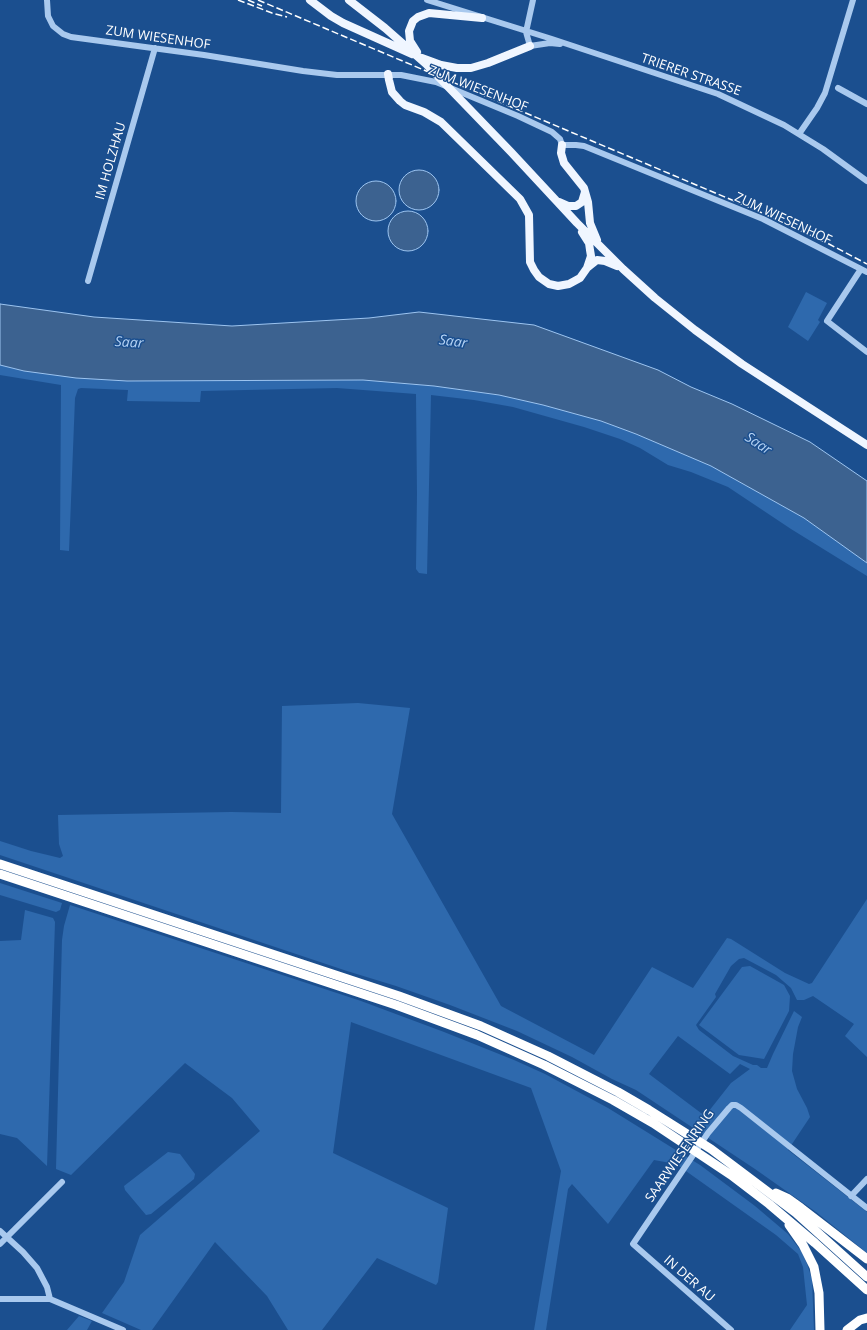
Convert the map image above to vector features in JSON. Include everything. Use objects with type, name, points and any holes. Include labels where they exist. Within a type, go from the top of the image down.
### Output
[{"type":"highway","points":[[0,864],[366,984],[449,1013],[548,1056],[618,1092],[711,1149],[796,1213],[867,1277]]},
{"type":"highway","points":[[0,874],[82,900],[445,1022],[544,1065],[613,1100],[653,1123],[705,1158],[769,1204],[815,1242],[867,1290]]},
{"type":"highway","points":[[758,1184],[787,1198],[867,1259]]},
{"type":"highway","points":[[769,1204],[796,1234],[812,1262],[817,1280],[820,1330]]},
{"type":"highway","points":[[847,1330],[860,1320],[867,1318]]},
{"type":"main road","points":[[310,0],[343,23],[441,65],[457,68],[471,68],[488,63],[530,46]]},
{"type":"main road","points":[[349,0],[403,42],[426,64],[577,223],[654,298],[742,364],[867,445]]},
{"type":"main road","points":[[426,64],[413,46],[409,36],[411,25],[418,17],[424,14],[438,13],[482,18]]},
{"type":"main road","points":[[388,74],[392,92],[400,101],[405,105],[424,112],[441,122],[520,199],[529,215],[530,262],[539,277],[549,284],[558,286],[570,284],[580,278],[587,268],[594,262],[600,260],[623,269]]},
{"type":"main road","points":[[562,145],[561,153],[564,163],[580,183],[585,192],[588,202],[590,223],[599,245]]},
{"type":"main road","points":[[558,202],[568,206],[576,206],[582,202],[585,192]]},
{"type":"main road","points":[[577,223],[589,243],[591,256],[587,268]]},
{"type":"street","name":"ZUM WIESENHOF","points":[[47,0],[48,16],[54,26],[63,34],[71,37],[338,75],[388,74],[412,76],[436,82],[479,99],[552,132],[560,139],[562,145],[584,146],[763,219],[867,272]]},
{"type":"street","name":"TRIERER STRASSE","points":[[427,0],[571,45],[718,94],[759,112],[799,134],[823,149],[867,181]]},
{"type":"street","points":[[530,46],[526,32],[533,0]]},
{"type":"street","points":[[799,134],[817,108],[825,92],[853,0]]},
{"type":"street","name":"TRIERER STRASSE","points":[[530,46],[550,43],[571,45]]},
{"type":"street","name":"IM HOLZHAU","points":[[88,281],[156,48]]},
{"type":"street","points":[[838,88],[867,104]]},
{"type":"street","points":[[861,269],[827,321],[867,352]]},
{"type":"street","name":"SAARWIESENRING","points":[[633,1244],[708,1133],[732,1105],[736,1105],[741,1108],[867,1208]]},
{"type":"street","points":[[851,1196],[867,1179]]},
{"type":"street","points":[[0,1244],[62,1182]]},
{"type":"street","points":[[0,1231],[38,1268],[47,1287],[50,1299]]},
{"type":"street","name":"IN DER AU","points":[[633,1244],[731,1330]]},
{"type":"street","points":[[0,1299],[50,1299],[123,1330]]},
{"type":"shaded area","points":[[806,292],[827,303],[818,320],[820,322],[808,341],[788,327]]},
{"type":"shaded area","points":[[0,365],[24,371],[206,381],[363,380],[434,386],[499,395],[543,405],[601,421],[636,434],[711,466],[804,518],[851,550],[867,563],[867,576],[791,529],[728,487],[691,472],[668,465],[640,448],[620,439],[513,407],[474,400],[431,395],[427,574],[419,573],[416,569],[416,394],[337,388],[201,391],[200,402],[127,401],[128,390],[78,389],[75,398],[69,551],[60,550],[61,385],[0,375]]},
{"type":"shaded area","points":[[358,703],[410,708],[392,814],[501,1006],[594,1055],[652,967],[693,988],[727,938],[731,939],[785,973],[809,984],[812,983],[867,899],[867,1057],[845,1036],[854,1024],[813,996],[804,1000],[797,1000],[791,988],[776,975],[744,958],[739,959],[731,966],[715,994],[716,997],[696,1025],[699,1030],[733,1056],[761,1068],[767,1068],[794,1011],[802,1017],[798,1027],[793,1054],[792,1071],[797,1089],[810,1117],[788,1150],[867,1212],[867,1253],[816,1212],[755,1169],[636,1090],[517,1031],[396,986],[0,855],[0,841],[60,858],[63,856],[59,844],[58,815],[231,812],[281,813],[282,706]],"holes":[[[678,1036],[730,1074],[740,1064],[750,1069],[731,1083],[705,1116],[649,1074]]]},
{"type":"shaded area","points":[[0,883],[62,903],[60,910],[56,912],[0,895]]},
{"type":"shaded area","points":[[70,905],[361,1001],[444,1032],[545,1074],[608,1108],[700,1165],[755,1206],[788,1234],[801,1251],[812,1279],[814,1330],[790,1330],[807,1305],[803,1267],[798,1254],[776,1235],[676,1164],[654,1160],[608,1224],[572,1184],[568,1189],[546,1330],[534,1330],[561,1171],[531,1088],[351,1022],[333,1153],[448,1208],[438,1282],[436,1285],[377,1258],[322,1330],[288,1330],[267,1296],[215,1242],[152,1330],[141,1330],[102,1313],[124,1282],[140,1235],[260,1131],[232,1098],[185,1063],[71,1175],[56,1169],[62,940]]},
{"type":"shaded area","points":[[25,910],[53,918],[55,922],[47,1166],[17,1138],[0,1134],[0,941],[21,940]]},
{"type":"shaded area","points":[[750,966],[784,985],[790,996],[789,1011],[764,1059],[739,1055],[699,1025],[742,967]]},
{"type":"shaded area","points":[[168,1152],[180,1154],[195,1174],[194,1179],[151,1214],[146,1215],[125,1190],[124,1186]]},
{"type":"shaded area","points":[[79,1316],[92,1321],[87,1330],[67,1330]]},
{"type":"water","points":[[419,170],[433,176],[439,190],[433,204],[419,210],[405,204],[399,190],[405,176]]},
{"type":"water","points":[[376,181],[390,187],[396,201],[390,215],[376,221],[362,215],[356,201],[362,187]]},
{"type":"water","points":[[408,211],[422,217],[428,231],[422,245],[408,251],[394,245],[388,231],[394,217]]},
{"type":"water","name":"Saar","points":[[0,304],[94,317],[232,326],[369,318],[419,312],[534,325],[658,370],[691,387],[732,404],[810,442],[867,481],[867,563],[804,518],[711,466],[636,434],[601,421],[499,395],[434,386],[363,380],[127,381],[76,378],[24,371],[0,365]]},
{"type":"railway","points":[[238,0],[287,17]]},
{"type":"railway","points":[[248,0],[262,6]]},
{"type":"railway","points":[[258,0],[758,211],[829,244],[867,264]]}]
